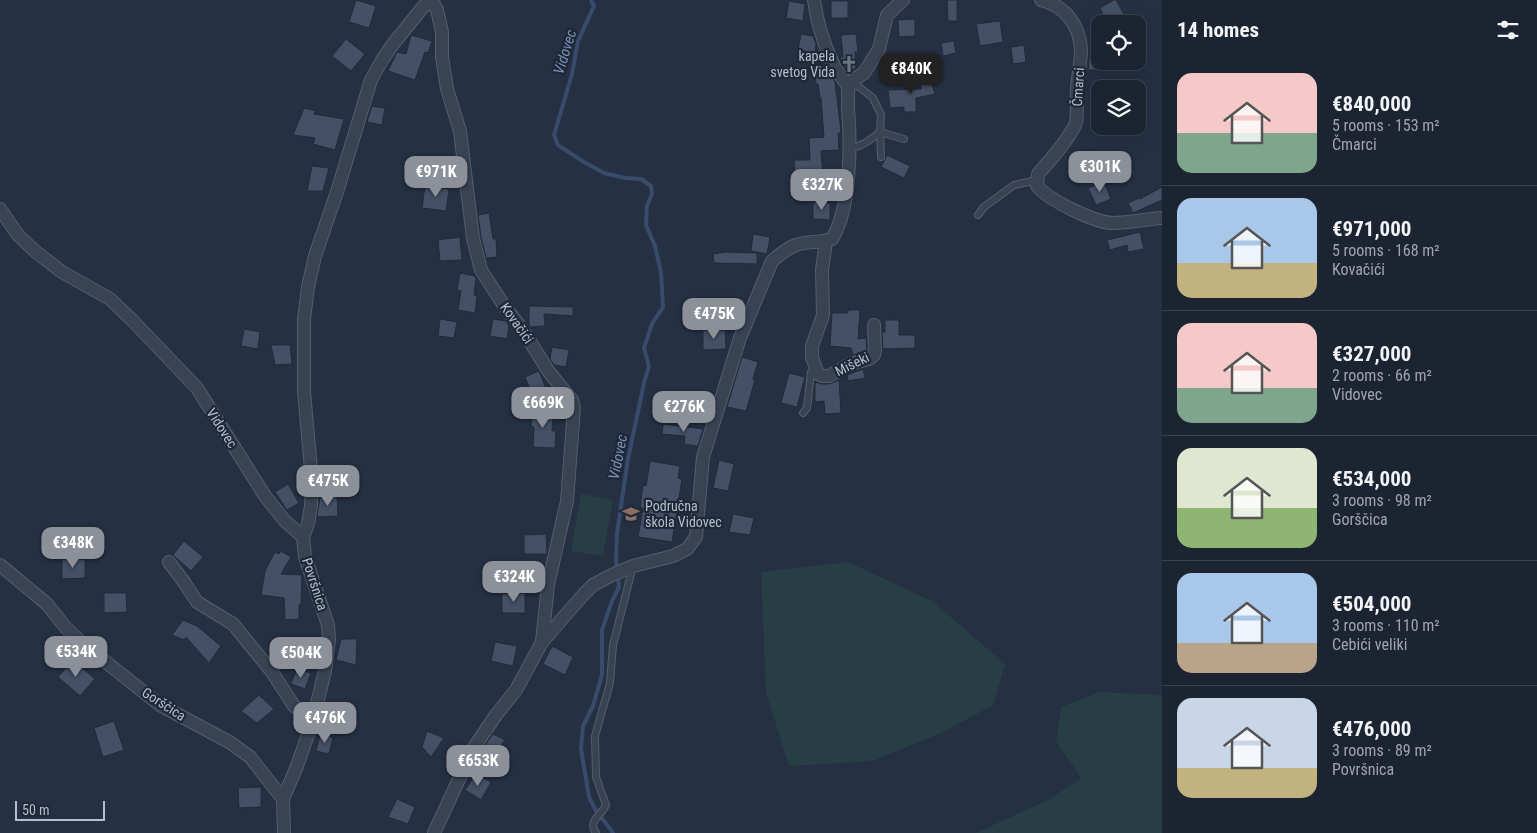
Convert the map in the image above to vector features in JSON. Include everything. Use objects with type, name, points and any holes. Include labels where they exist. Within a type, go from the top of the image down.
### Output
[{"type":"street","points":[[303,537],[308,524],[311,506],[312,481],[304,391],[304,319],[314,256],[340,182],[371,80],[393,44],[423,7],[432,0]]},
{"type":"street","name":"Kovačići","points":[[432,0],[437,10],[442,32],[442,57],[447,89],[460,130],[473,238],[481,270],[522,329],[548,372],[572,400],[574,408],[567,501],[548,585],[542,642]]},
{"type":"street","points":[[434,833],[473,749],[516,690],[542,642],[593,585],[622,571],[673,556],[687,549],[696,537],[703,457],[740,338],[772,261],[795,245],[832,239],[838,230],[847,189],[850,148],[847,85],[833,65],[817,19],[814,0]]},
{"type":"street","points":[[847,85],[864,73],[879,49],[887,14],[903,0]]},
{"type":"street","name":"Čmarci","points":[[1037,180],[1038,174],[1052,159],[1076,122],[1081,50],[1079,37],[1073,22],[1064,11],[1052,3],[1041,0]]},
{"type":"street","points":[[1037,180],[1037,186],[1048,196],[1080,213],[1102,221],[1118,222],[1162,218]]},
{"type":"street","name":"Vidovec","points":[[0,209],[18,235],[36,252],[62,272],[110,300],[132,320],[197,388],[265,496],[285,521],[303,537]]},
{"type":"street","name":"Mišeki","points":[[826,241],[822,270],[823,315],[812,346],[812,357],[818,374],[829,376],[850,364],[869,359],[874,355],[874,325]]},
{"type":"street","name":"Površnica","points":[[284,833],[283,799],[313,720],[329,640],[328,625],[305,557],[303,537]]},
{"type":"street","points":[[169,562],[197,602],[233,624],[272,672],[294,706],[313,720]]},
{"type":"street","name":"Gorščica","points":[[0,565],[47,604],[66,628],[82,643],[160,705],[231,743],[250,757],[283,799]]},
{"type":"lane","points":[[847,85],[858,86],[873,98],[881,115],[881,157]]},
{"type":"lane","points":[[880,132],[904,139]]},
{"type":"lane","points":[[850,148],[864,144],[880,132]]},
{"type":"lane","points":[[978,215],[984,207],[1014,185],[1037,180]]},
{"type":"lane","points":[[803,413],[807,408],[811,372],[815,368]]},
{"type":"lane","points":[[596,833],[592,828],[592,824],[605,809],[606,805],[596,777],[595,736],[610,683],[622,571]]},
{"type":"green space","points":[[581,494],[613,500],[603,556],[571,551]]},
{"type":"green space","points":[[848,562],[932,601],[1005,664],[993,705],[943,732],[873,761],[789,766],[766,693],[761,572]]},
{"type":"green space","points":[[1100,692],[1162,695],[1162,833],[976,833],[1048,800],[1081,778],[1056,741],[1061,707]]},
{"type":"building","points":[[356,0],[376,6],[369,28],[349,22]]},
{"type":"building","points":[[947,0],[957,0],[957,21],[948,21]]},
{"type":"building","points":[[1116,0],[1124,15],[1104,15],[1100,8]]},
{"type":"building","points":[[789,1],[805,4],[803,21],[786,18]]},
{"type":"building","points":[[831,1],[848,1],[848,18],[831,18]]},
{"type":"building","points":[[915,19],[915,36],[899,37],[898,20]]},
{"type":"building","points":[[1000,21],[1003,42],[980,46],[976,24]]},
{"type":"building","points":[[801,34],[813,36],[816,44],[815,53],[798,50]]},
{"type":"building","points":[[856,34],[858,52],[855,52],[856,68],[848,72],[840,57],[843,57],[841,35]]},
{"type":"building","points":[[411,35],[432,41],[428,53],[425,52],[415,80],[388,71],[397,52],[406,54]]},
{"type":"building","points":[[346,39],[365,54],[351,71],[332,56]]},
{"type":"building","points":[[954,41],[956,53],[943,56],[941,43]]},
{"type":"building","points":[[1024,45],[1026,62],[1013,64],[1011,47]]},
{"type":"building","points":[[1089,59],[1091,59],[1091,70],[1088,70]]},
{"type":"building","points":[[825,66],[835,82],[841,133],[838,133],[839,150],[821,151],[823,176],[795,177],[794,160],[810,160],[809,138],[824,137],[821,98],[818,84],[816,84],[814,67]]},
{"type":"building","points":[[929,72],[935,94],[916,98],[916,112],[904,112],[904,107],[890,108],[888,90],[921,89],[919,75]]},
{"type":"building","points":[[372,106],[385,108],[382,125],[367,122]]},
{"type":"building","points":[[304,108],[316,111],[314,114],[344,119],[335,150],[313,144],[315,138],[293,135]]},
{"type":"building","points":[[887,155],[910,166],[904,178],[881,167]]},
{"type":"building","points":[[312,166],[329,168],[323,191],[307,191]]},
{"type":"building","points":[[1104,182],[1111,199],[1096,205],[1088,188]]},
{"type":"building","points":[[425,186],[449,189],[446,211],[422,208]]},
{"type":"building","points":[[1162,187],[1162,200],[1133,213],[1128,203]]},
{"type":"building","points":[[813,202],[830,203],[830,220],[813,219]]},
{"type":"building","points":[[489,213],[493,239],[496,239],[497,257],[486,258],[478,215]]},
{"type":"building","points":[[1140,232],[1144,249],[1128,252],[1127,245],[1110,250],[1107,240]]},
{"type":"building","points":[[753,234],[770,237],[767,254],[751,251]]},
{"type":"building","points":[[460,237],[462,260],[440,261],[438,240]]},
{"type":"building","points":[[725,252],[757,253],[757,264],[714,263],[713,254]]},
{"type":"building","points":[[460,273],[475,276],[476,278],[474,295],[477,296],[475,313],[458,310],[461,291],[457,290]]},
{"type":"building","points":[[529,306],[573,307],[573,316],[544,314],[545,326],[530,327]]},
{"type":"building","points":[[848,310],[860,310],[858,339],[866,338],[867,350],[853,355],[851,348],[830,346],[832,313],[848,313]]},
{"type":"building","points":[[440,319],[457,322],[454,338],[438,336]]},
{"type":"building","points":[[493,319],[506,321],[509,326],[507,339],[490,336]]},
{"type":"building","points":[[885,320],[899,320],[899,335],[915,335],[915,348],[883,349],[882,332],[885,332]]},
{"type":"building","points":[[244,329],[260,332],[258,349],[241,346]]},
{"type":"building","points":[[703,330],[725,330],[726,349],[703,350]]},
{"type":"building","points":[[271,345],[290,345],[292,364],[275,365]]},
{"type":"building","points":[[552,347],[569,350],[566,367],[554,365],[550,359]]},
{"type":"building","points":[[742,357],[758,362],[746,411],[727,407]]},
{"type":"building","points":[[863,369],[865,378],[848,381],[847,375]]},
{"type":"building","points":[[539,371],[549,396],[535,402],[525,377]]},
{"type":"building","points":[[789,373],[805,377],[797,407],[781,403]]},
{"type":"building","points":[[839,380],[841,413],[825,414],[824,401],[815,402],[815,382],[829,384]]},
{"type":"building","points":[[532,410],[553,411],[552,431],[556,431],[555,448],[533,447],[534,427],[531,426]]},
{"type":"building","points":[[663,424],[703,429],[698,446],[684,444],[685,436],[662,434]]},
{"type":"building","points":[[719,460],[734,464],[728,491],[713,488]]},
{"type":"building","points":[[650,461],[680,466],[678,478],[682,479],[672,542],[638,537],[643,508],[640,508],[643,485],[646,486]]},
{"type":"building","points":[[288,484],[299,503],[287,510],[275,492]]},
{"type":"building","points":[[337,496],[338,516],[317,517],[320,497]]},
{"type":"building","points":[[733,514],[754,518],[750,535],[729,532]]},
{"type":"building","points":[[546,534],[547,554],[524,554],[524,535]]},
{"type":"building","points":[[184,541],[203,557],[191,571],[173,555]]},
{"type":"building","points":[[281,551],[291,557],[281,574],[302,575],[299,619],[285,620],[284,598],[261,595],[265,571],[275,552],[279,554]]},
{"type":"building","points":[[62,559],[85,559],[85,578],[62,579]]},
{"type":"building","points":[[104,593],[126,593],[127,612],[104,613]]},
{"type":"building","points":[[525,593],[525,613],[502,613],[502,594]]},
{"type":"building","points":[[183,620],[197,626],[221,646],[209,663],[186,637],[184,640],[172,635]]},
{"type":"building","points":[[341,639],[357,639],[356,665],[336,660]]},
{"type":"building","points":[[495,642],[517,646],[513,666],[491,661]]},
{"type":"building","points":[[552,646],[573,657],[565,675],[543,664]]},
{"type":"building","points":[[73,660],[95,679],[80,696],[58,677]]},
{"type":"building","points":[[297,668],[311,673],[305,689],[291,684]]},
{"type":"building","points":[[259,695],[274,709],[257,723],[241,711]]},
{"type":"building","points":[[333,713],[348,717],[345,726],[331,722]]},
{"type":"building","points":[[114,721],[124,750],[103,757],[94,728]]},
{"type":"building","points":[[427,731],[444,738],[431,757],[422,747]]},
{"type":"building","points":[[493,734],[505,740],[494,754],[483,748]]},
{"type":"building","points":[[320,735],[333,737],[329,754],[316,751]]},
{"type":"building","points":[[476,774],[491,782],[481,800],[465,790]]},
{"type":"building","points":[[261,787],[261,807],[239,808],[238,788]]},
{"type":"building","points":[[397,799],[415,807],[408,824],[388,817]]},
{"type":"waterway","name":"Vidovec","points":[[591,0],[594,6],[578,41],[572,74],[554,135],[558,145],[604,173],[625,178],[641,179],[651,186],[652,194],[647,206],[646,225],[655,246],[661,272],[663,307],[652,324],[644,348],[649,366],[628,459],[617,533],[616,560],[619,587],[602,630],[602,675],[593,706],[583,726],[581,749],[589,797],[595,809],[613,833]]},
{"type":"place","name":"kapela svetog Vida","points":[[849,64]]},
{"type":"place","name":"Područna škola Vidovec","points":[[631,514]]}]
